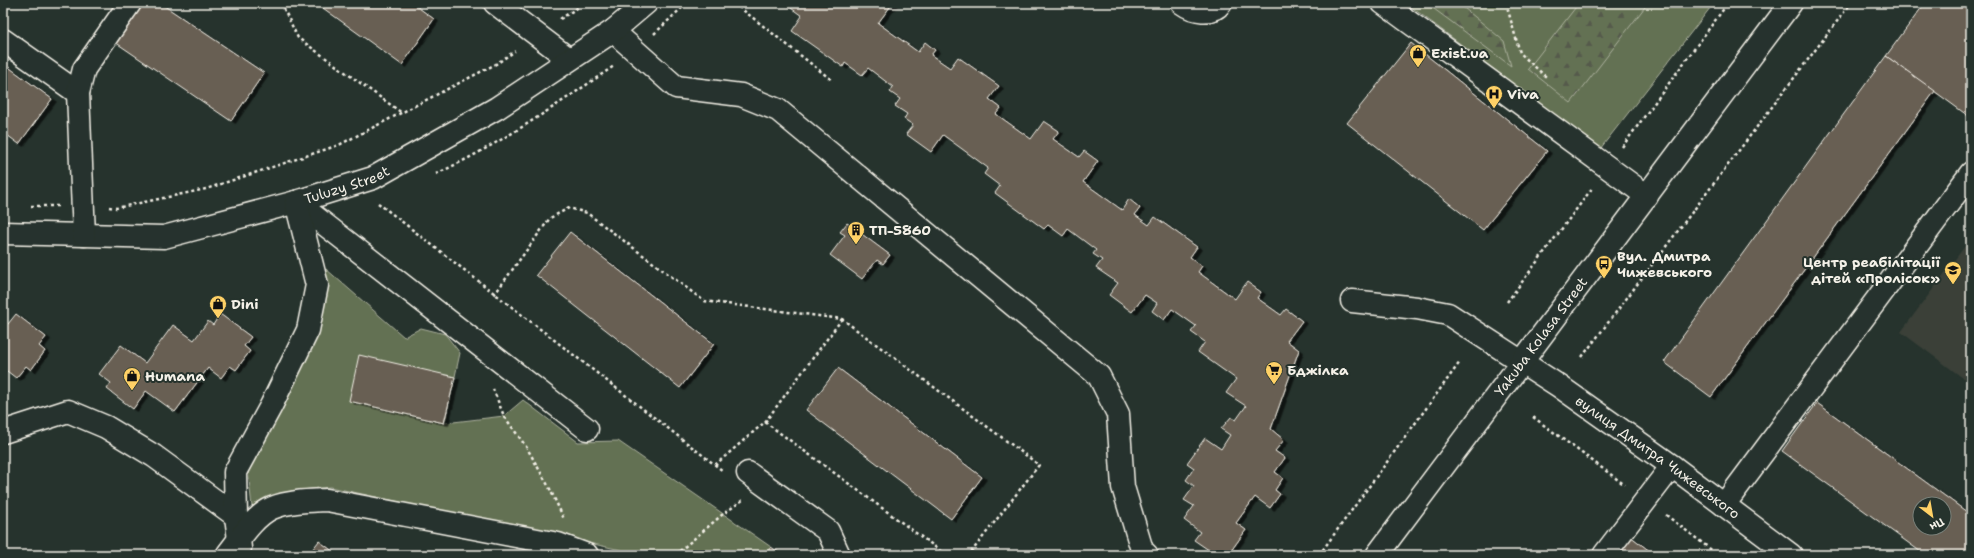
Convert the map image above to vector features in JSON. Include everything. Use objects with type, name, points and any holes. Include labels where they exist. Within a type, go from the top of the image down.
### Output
[{"type":"street","points":[[84,235],[78,93],[84,69],[130,3]]},
{"type":"street","points":[[496,3],[569,59]]},
{"type":"street","name":"Tuluzy Street","points":[[3,233],[164,237],[296,202],[373,178],[497,108],[613,31],[646,3]]},
{"type":"street","points":[[1182,3],[1186,6],[1207,12],[1217,8],[1221,3]]},
{"type":"street","points":[[1383,3],[1647,196]]},
{"type":"street","name":"Yakuba Kolasa Street","points":[[1377,555],[1791,3]]},
{"type":"street","points":[[613,31],[676,87],[741,95],[778,110],[1099,376],[1118,414],[1124,487],[1142,550],[1147,555]]},
{"type":"street","points":[[3,40],[78,93]]},
{"type":"street","points":[[1724,505],[1971,173]]},
{"type":"street","points":[[296,202],[587,429]]},
{"type":"street","points":[[235,550],[235,472],[308,330],[317,285],[296,202]]},
{"type":"street","name":"вулиця Дмитра Чижевського","points":[[1352,301],[1417,308],[1448,314],[1523,361],[1672,466],[1791,555]]},
{"type":"street","points":[[3,432],[68,411],[106,427],[154,456],[236,516]]},
{"type":"street","points":[[1604,555],[1672,466]]},
{"type":"street","points":[[756,479],[828,531],[839,555]]},
{"type":"street","points":[[235,550],[250,526],[271,509],[297,502],[327,500],[558,544],[584,554]]},
{"type":"path","points":[[281,3],[298,38],[402,113]]},
{"type":"path","points":[[27,206],[82,206],[116,208],[206,189],[339,145],[496,64],[585,3]]},
{"type":"path","points":[[734,3],[833,81]]},
{"type":"path","points":[[1506,3],[1520,53],[1546,77]]},
{"type":"path","points":[[1582,357],[1851,3]]},
{"type":"path","points":[[354,184],[494,295],[729,476],[756,479]]},
{"type":"path","points":[[494,295],[550,218],[569,208],[587,213],[704,301],[842,319],[1038,465],[969,555]]},
{"type":"path","points":[[716,465],[765,422],[842,319]]},
{"type":"path","points":[[490,353],[491,384],[504,416],[542,475],[584,554]]},
{"type":"path","points":[[1319,555],[1460,362]]},
{"type":"path","points":[[765,422],[946,555]]},
{"type":"path","points":[[675,555],[726,511],[756,479]]},
{"type":"shaded area","name":"Центр реабілітації дітей «Пролісок»","points":[[1971,238],[1971,384],[1901,332]]},
{"type":"green space","points":[[1406,3],[1714,3],[1600,149]]},
{"type":"green space","points":[[1426,3],[1458,3],[1504,41],[1511,66]]},
{"type":"green space","points":[[1579,3],[1648,3],[1571,103],[1528,69]]},
{"type":"green space","points":[[326,269],[404,337],[421,328],[445,334],[460,353],[445,423],[504,416],[523,400],[578,442],[618,441],[771,547],[765,555],[631,555],[621,550],[330,487],[291,491],[252,507],[248,471],[321,322]]},
{"type":"building","points":[[138,3],[160,3],[264,73],[231,121],[112,40]]},
{"type":"building","points":[[316,3],[412,3],[434,19],[402,65]]},
{"type":"building","points":[[784,3],[893,3],[878,23],[918,52],[925,42],[935,50],[931,55],[950,68],[958,57],[999,86],[989,99],[1001,108],[996,114],[1031,139],[1044,121],[1059,131],[1053,139],[1079,157],[1084,151],[1098,161],[1083,182],[1122,210],[1129,199],[1140,208],[1135,215],[1149,225],[1155,217],[1197,247],[1190,257],[1202,266],[1198,272],[1235,299],[1247,282],[1261,292],[1257,298],[1281,315],[1286,309],[1302,321],[1287,341],[1299,350],[1271,429],[1284,440],[1275,451],[1285,458],[1275,472],[1283,478],[1275,490],[1280,494],[1270,508],[1255,497],[1236,523],[1246,530],[1228,555],[1216,555],[1194,540],[1200,532],[1184,520],[1194,506],[1184,500],[1194,486],[1186,480],[1194,468],[1187,463],[1205,438],[1221,449],[1230,435],[1221,429],[1231,417],[1236,420],[1246,406],[1226,393],[1236,379],[1198,352],[1205,342],[1191,332],[1196,326],[1172,309],[1164,320],[1152,311],[1157,303],[1145,295],[1132,312],[1109,295],[1118,283],[1096,268],[1102,260],[1093,254],[1096,250],[1068,229],[1063,236],[1048,225],[1044,229],[995,193],[1000,186],[984,174],[988,168],[943,135],[931,152],[906,134],[913,125],[904,119],[907,114],[895,106],[900,99],[890,92],[893,87],[868,68],[862,75],[845,63],[843,67],[792,31],[802,16]]},
{"type":"building","points":[[1925,3],[1971,3],[1971,118],[1886,56]]},
{"type":"building","points":[[1411,43],[1547,151],[1483,230],[1347,123]]},
{"type":"building","points":[[1886,56],[1935,91],[1711,397],[1664,362]]},
{"type":"building","points":[[3,63],[52,99],[19,144],[3,132]]},
{"type":"building","name":"ТП-5860","points":[[847,223],[890,255],[883,264],[877,260],[862,279],[830,255],[845,235],[840,232]]},
{"type":"building","points":[[570,232],[714,344],[680,388],[536,275]]},
{"type":"building","points":[[16,314],[46,337],[39,346],[45,351],[31,370],[26,366],[16,378],[3,368],[3,321],[8,324]]},
{"type":"building","points":[[220,314],[251,337],[244,346],[250,351],[236,370],[230,366],[221,378],[208,368],[175,412],[146,391],[133,409],[107,389],[111,383],[99,374],[121,345],[145,363],[173,325],[194,340],[208,321],[213,325]]},
{"type":"building","points":[[359,355],[455,377],[444,423],[349,401]]},
{"type":"building","points":[[838,368],[982,477],[951,519],[806,410]]},
{"type":"building","points":[[1817,403],[1945,496],[1912,496],[1912,536],[1952,536],[1952,501],[1971,515],[1971,555],[1925,555],[1782,451]]},
{"type":"building","points":[[1630,536],[1655,555],[1615,555]]},
{"type":"building","points":[[319,541],[338,555],[308,555]]},
{"type":"building","points":[[771,547],[783,555],[765,555]]},
{"type":"place","name":"Exist.ua","points":[[1418,68]]},
{"type":"place","name":"Viva","points":[[1494,109]]},
{"type":"place","name":"ТП-5860","points":[[856,245]]},
{"type":"place","name":"Вул. Дмитра Чижевського","points":[[1604,279]]},
{"type":"place","name":"Центр реабілітації дітей «Пролісок»","points":[[1953,285]]},
{"type":"place","name":"Dini","points":[[218,319]]},
{"type":"place","name":"Бджілка","points":[[1274,385]]},
{"type":"place","name":"Humana","points":[[132,391]]}]
